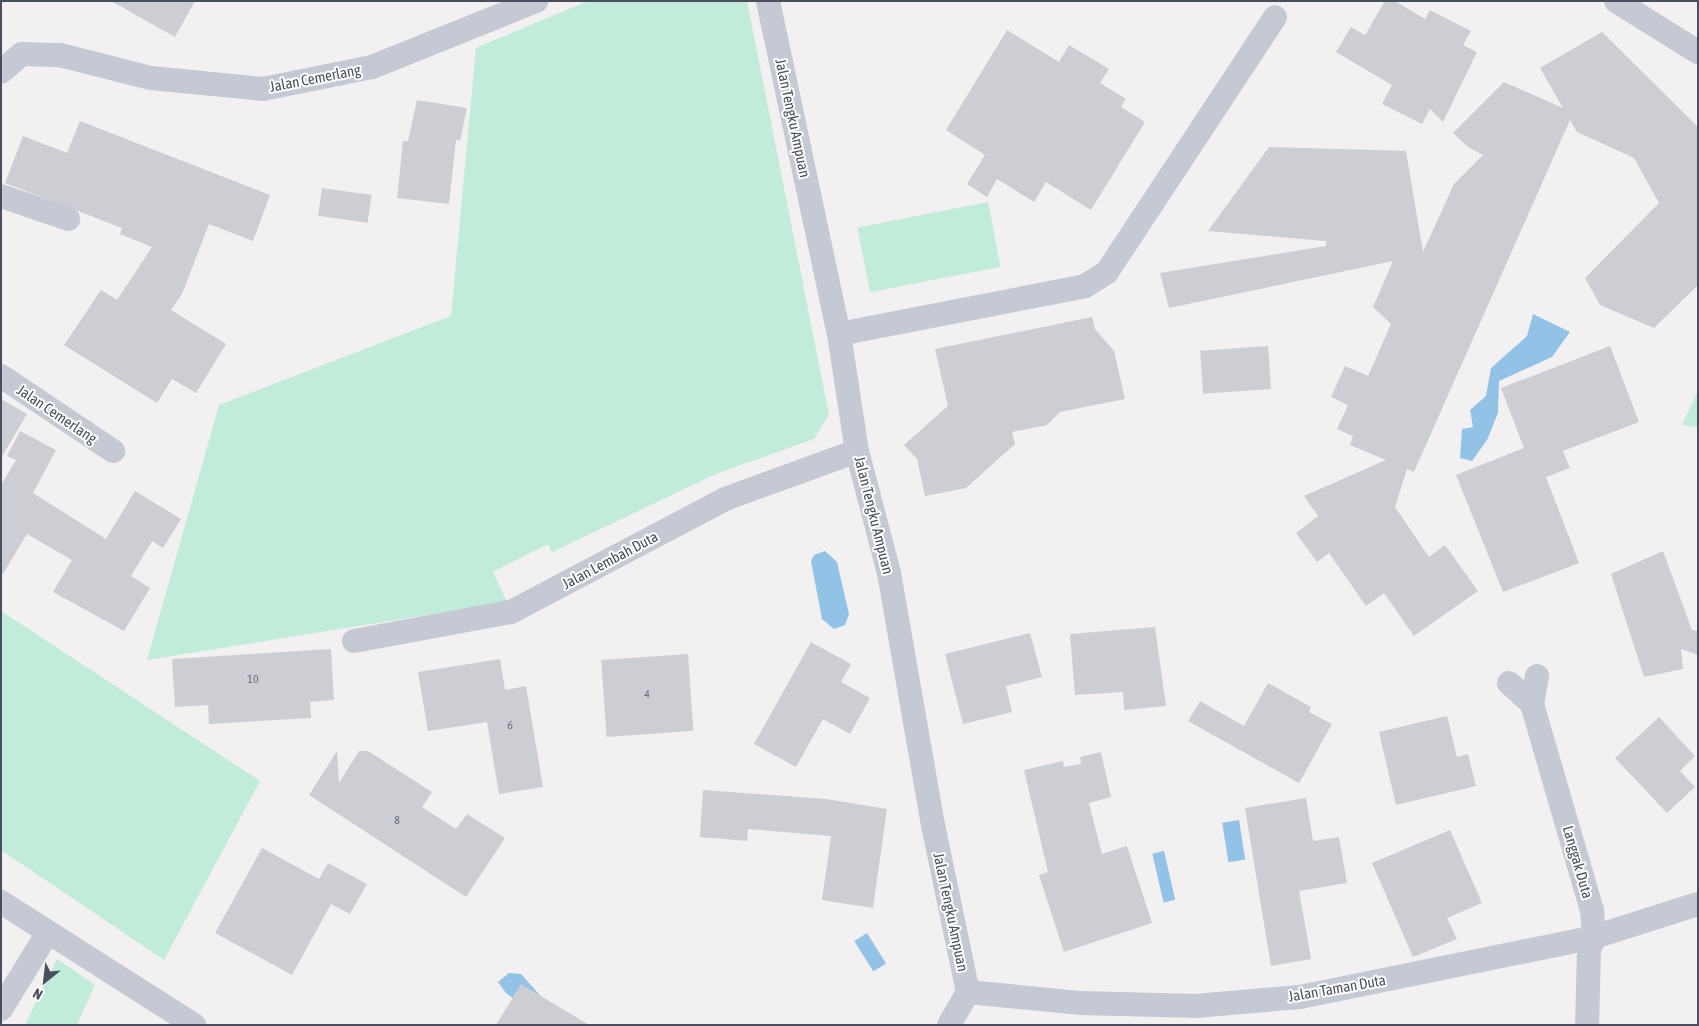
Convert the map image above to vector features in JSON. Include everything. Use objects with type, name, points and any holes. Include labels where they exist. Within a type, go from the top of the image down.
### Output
[{"type":"street","name":"Jalan Cemerlang","points":[[1,72],[22,54],[60,55],[150,78],[263,89],[372,67],[536,1]]},
{"type":"street","name":"Jalan Tengku Ampuan","points":[[768,1],[839,334],[858,451],[894,600],[933,826],[968,992],[949,1025]]},
{"type":"street","points":[[1616,1],[1698,52]]},
{"type":"street","points":[[839,334],[1085,286],[1107,272],[1274,17]]},
{"type":"street","points":[[1,196],[68,219]]},
{"type":"street","name":"Jalan Cemerlang","points":[[1,376],[113,451]]},
{"type":"street","name":"Jalan Lembah Duta","points":[[354,641],[511,612],[725,499],[858,451]]},
{"type":"street","points":[[1532,704],[1538,676]]},
{"type":"street","points":[[1509,683],[1532,704]]},
{"type":"street","name":"Langgak Duta","points":[[1532,704],[1592,910],[1594,937],[1590,951],[1587,1025]]},
{"type":"street","points":[[1,902],[47,934],[194,1025]]},
{"type":"street","name":"Jalan Taman Duta","points":[[968,992],[1081,1003],[1196,1006],[1290,998],[1594,937],[1698,904]]},
{"type":"street","points":[[1,1008],[47,934]]},
{"type":"green space","points":[[588,1],[747,1],[829,415],[814,439],[718,473],[552,552],[548,544],[493,572],[507,602],[147,660],[219,405],[451,316],[476,48]]},
{"type":"green space","points":[[988,202],[1001,267],[870,292],[857,227]]},
{"type":"green space","points":[[1698,391],[1698,427],[1682,425]]},
{"type":"green space","points":[[1,611],[260,781],[164,960],[1,850]]},
{"type":"green space","points":[[57,959],[95,985],[77,1025],[25,1025]]},
{"type":"water","points":[[1533,314],[1570,332],[1552,357],[1499,381],[1498,413],[1487,440],[1472,461],[1460,458],[1462,429],[1473,427],[1470,410],[1486,396],[1491,368],[1527,336]]},
{"type":"water","points":[[825,551],[837,562],[849,614],[845,625],[834,629],[822,619],[811,561],[814,555]]},
{"type":"water","points":[[1239,820],[1245,860],[1228,862],[1222,823]]},
{"type":"water","points":[[1164,851],[1175,900],[1164,902],[1152,854]]},
{"type":"water","points":[[867,933],[886,964],[873,971],[854,941]]},
{"type":"water","points":[[509,973],[521,974],[545,1001],[536,1015],[506,993],[498,982]]},
{"type":"building","points":[[111,1],[195,1],[175,37]]},
{"type":"building","points":[[1385,1],[1395,1],[1425,19],[1430,10],[1471,31],[1463,45],[1477,52],[1443,122],[1430,109],[1422,124],[1382,104],[1392,85],[1336,52],[1351,27],[1365,35]]},
{"type":"building","points":[[1007,30],[1059,62],[1069,45],[1109,69],[1100,83],[1126,99],[1121,107],[1145,122],[1091,210],[1046,182],[1034,202],[997,179],[987,197],[967,184],[985,155],[946,130]]},
{"type":"building","points":[[1602,32],[1698,127],[1698,285],[1654,328],[1600,305],[1585,278],[1659,203],[1634,158],[1577,132],[1570,120],[1414,472],[1407,469],[1395,507],[1429,557],[1445,545],[1478,591],[1414,636],[1384,593],[1366,606],[1329,553],[1317,562],[1296,533],[1318,516],[1304,496],[1386,460],[1350,445],[1353,436],[1337,429],[1348,405],[1331,397],[1345,366],[1368,376],[1391,324],[1373,307],[1393,261],[1169,308],[1160,273],[1326,246],[1326,241],[1208,231],[1269,147],[1406,151],[1423,252],[1454,184],[1483,155],[1468,147],[1453,133],[1504,82],[1563,108],[1540,68]]},
{"type":"building","points":[[417,100],[467,108],[460,141],[456,140],[449,204],[397,198],[403,141],[408,141]]},
{"type":"building","points":[[80,121],[270,195],[253,241],[209,224],[182,294],[171,310],[226,344],[196,393],[172,379],[157,403],[64,345],[101,290],[117,300],[152,247],[120,234],[122,228],[5,183],[23,136],[67,153]]},
{"type":"building","points":[[322,188],[372,195],[368,223],[318,216]]},
{"type":"building","points":[[1092,317],[1095,329],[1114,351],[1125,399],[1060,412],[1047,425],[1012,432],[1015,444],[966,488],[925,496],[917,459],[904,445],[948,406],[935,349]]},
{"type":"building","points":[[1268,346],[1271,389],[1203,394],[1200,351]]},
{"type":"building","points":[[1610,346],[1639,422],[1563,451],[1570,468],[1546,477],[1579,563],[1503,592],[1456,475],[1524,448],[1501,388]]},
{"type":"building","points":[[1,399],[27,414],[1,458]]},
{"type":"building","points":[[20,431],[56,450],[33,493],[106,539],[135,491],[181,519],[163,548],[152,541],[131,576],[150,588],[124,631],[53,592],[72,560],[27,534],[1,577],[1,485],[16,460],[7,456]]},
{"type":"building","points":[[1663,551],[1692,630],[1698,631],[1698,655],[1681,649],[1683,669],[1644,677],[1611,574]]},
{"type":"building","points":[[1155,627],[1166,706],[1124,710],[1123,692],[1075,695],[1070,634]]},
{"type":"building","points":[[1030,633],[1042,677],[1006,686],[1012,712],[963,724],[945,654]]},
{"type":"building","points":[[811,642],[851,664],[841,682],[870,698],[850,734],[823,719],[796,767],[754,744]]},
{"type":"building","points":[[331,649],[334,700],[310,702],[311,718],[209,724],[208,705],[175,707],[172,659]]},
{"type":"building","points":[[688,654],[693,731],[607,737],[601,660]]},
{"type":"building","points":[[500,659],[505,690],[526,686],[543,787],[499,794],[487,722],[428,731],[418,672]]},
{"type":"building","points":[[1268,683],[1311,707],[1309,712],[1332,724],[1299,783],[1188,721],[1200,701],[1244,726]]},
{"type":"building","points":[[1447,716],[1457,757],[1468,754],[1476,786],[1396,805],[1379,732]]},
{"type":"building","points":[[1659,717],[1695,756],[1680,771],[1695,787],[1667,813],[1615,758]]},
{"type":"building","points":[[337,751],[339,783],[359,751],[368,751],[432,792],[422,807],[456,829],[467,814],[505,838],[466,897],[309,795]]},
{"type":"building","points":[[1101,752],[1111,797],[1089,803],[1102,854],[1127,846],[1152,923],[1064,952],[1039,875],[1048,872],[1024,770],[1063,761],[1064,767],[1081,764],[1080,757]]},
{"type":"building","points":[[703,790],[826,799],[887,809],[873,908],[822,900],[831,836],[748,829],[747,841],[700,837]]},
{"type":"building","points":[[1306,798],[1313,841],[1339,837],[1347,883],[1299,891],[1311,959],[1271,966],[1245,808]]},
{"type":"building","points":[[1450,830],[1482,903],[1447,918],[1457,939],[1413,957],[1372,863]]},
{"type":"building","points":[[262,848],[319,879],[328,863],[367,884],[350,914],[331,904],[292,975],[215,933]]},
{"type":"building","points":[[521,984],[589,1025],[496,1025]]}]
